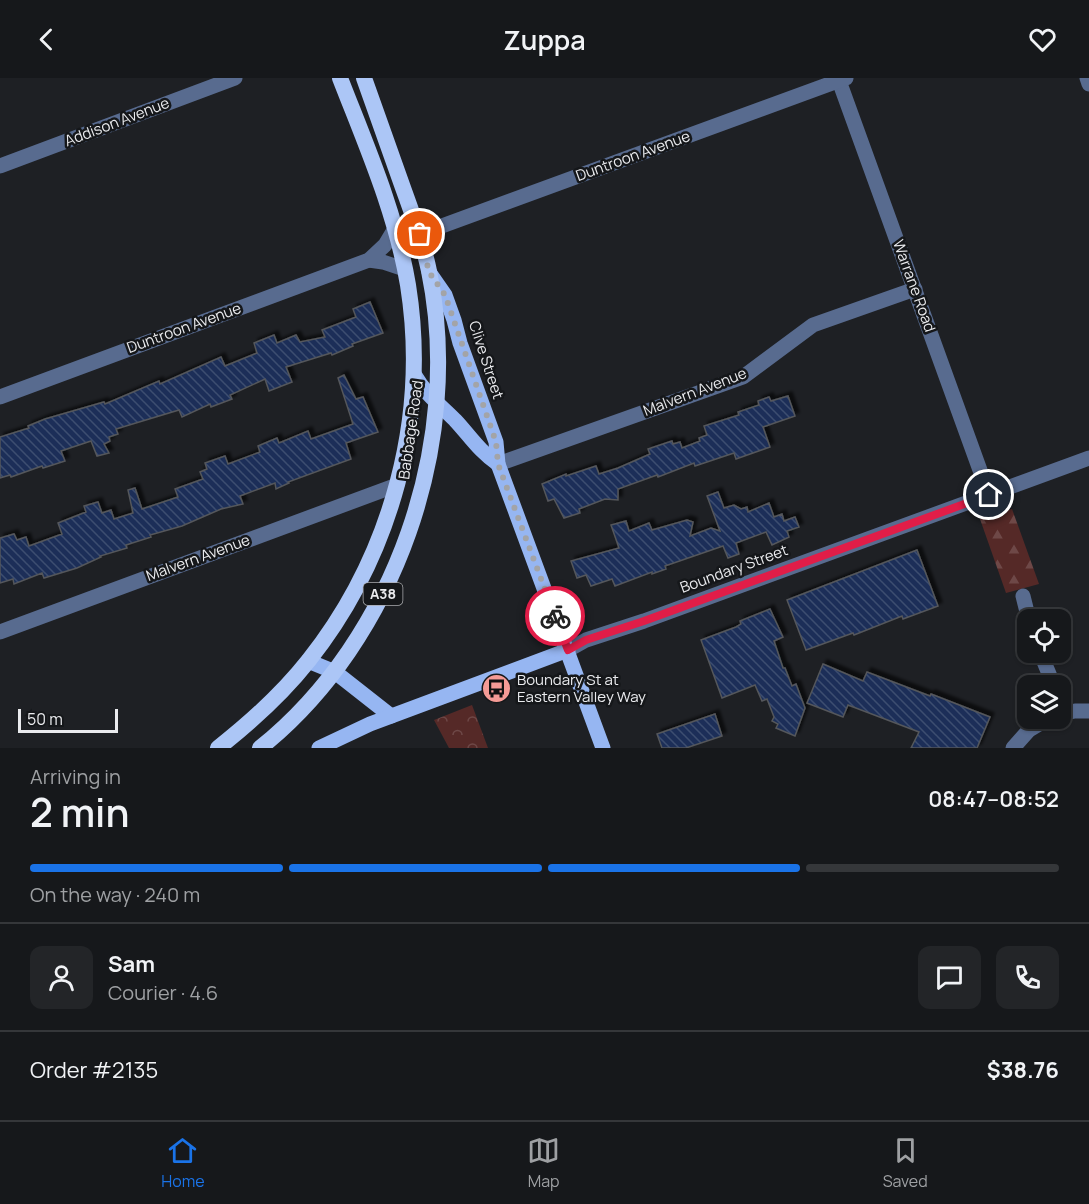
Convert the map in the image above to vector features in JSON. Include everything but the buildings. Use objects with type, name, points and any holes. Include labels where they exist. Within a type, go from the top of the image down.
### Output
[{"type":"highway","name":"Babbage Road","points":[[308,662],[331,631],[365,572],[378,542],[397,485],[406,446],[414,374],[411,315],[404,269],[383,192],[340,78]]},
{"type":"highway","name":"Babbage Road","points":[[260,748],[299,713],[335,672],[388,586],[421,490],[437,405],[436,326],[429,272],[420,234],[364,78]]},
{"type":"highway","name":"A38","points":[[218,748],[270,703],[308,662]]},
{"type":"main road","name":"Clive Street","points":[[429,272],[445,295],[496,442],[498,464],[603,748]]},
{"type":"main road","name":"Clive Street","points":[[414,374],[437,405],[460,426],[481,452],[498,464]]},
{"type":"main road","name":"Boundary Street","points":[[319,748],[392,716],[568,650]]},
{"type":"main road","points":[[308,662],[335,672],[392,716]]},
{"type":"street","name":"Addison Avenue","points":[[0,166],[235,78]]},
{"type":"street","points":[[1087,78],[1089,84]]},
{"type":"street","name":"Duntroon Avenue","points":[[420,234],[841,79]]},
{"type":"street","name":"Warrane Road","points":[[841,79],[989,495]]},
{"type":"street","name":"Duntroon Avenue","points":[[0,397],[369,260],[385,245],[394,230]]},
{"type":"street","points":[[369,260],[404,269]]},
{"type":"street","name":"Malvern Avenue","points":[[498,464],[743,377],[813,325],[915,289]]},
{"type":"street","name":"Boundary Street","points":[[568,650],[586,640],[644,621],[1089,458]]},
{"type":"street","name":"Malvern Avenue","points":[[0,632],[397,485]]},
{"type":"street","points":[[1023,596],[1026,609]]},
{"type":"street","points":[[1071,709],[1089,711]]},
{"type":"street","points":[[1013,748],[1031,729]]},
{"type":"green space","points":[[1012,509],[1039,584],[1006,593],[980,519]]},
{"type":"green space","points":[[472,705],[488,748],[449,748],[434,720]]},
{"type":"way so far","points":[[420,234],[429,272],[445,295],[496,442],[498,464],[555,616]]},
{"type":"place","name":"Boundary St at Eastern Valley Way","points":[[496,689]]},
{"type":"route","points":[[555,616],[568,650],[586,640],[989,495]]}]
